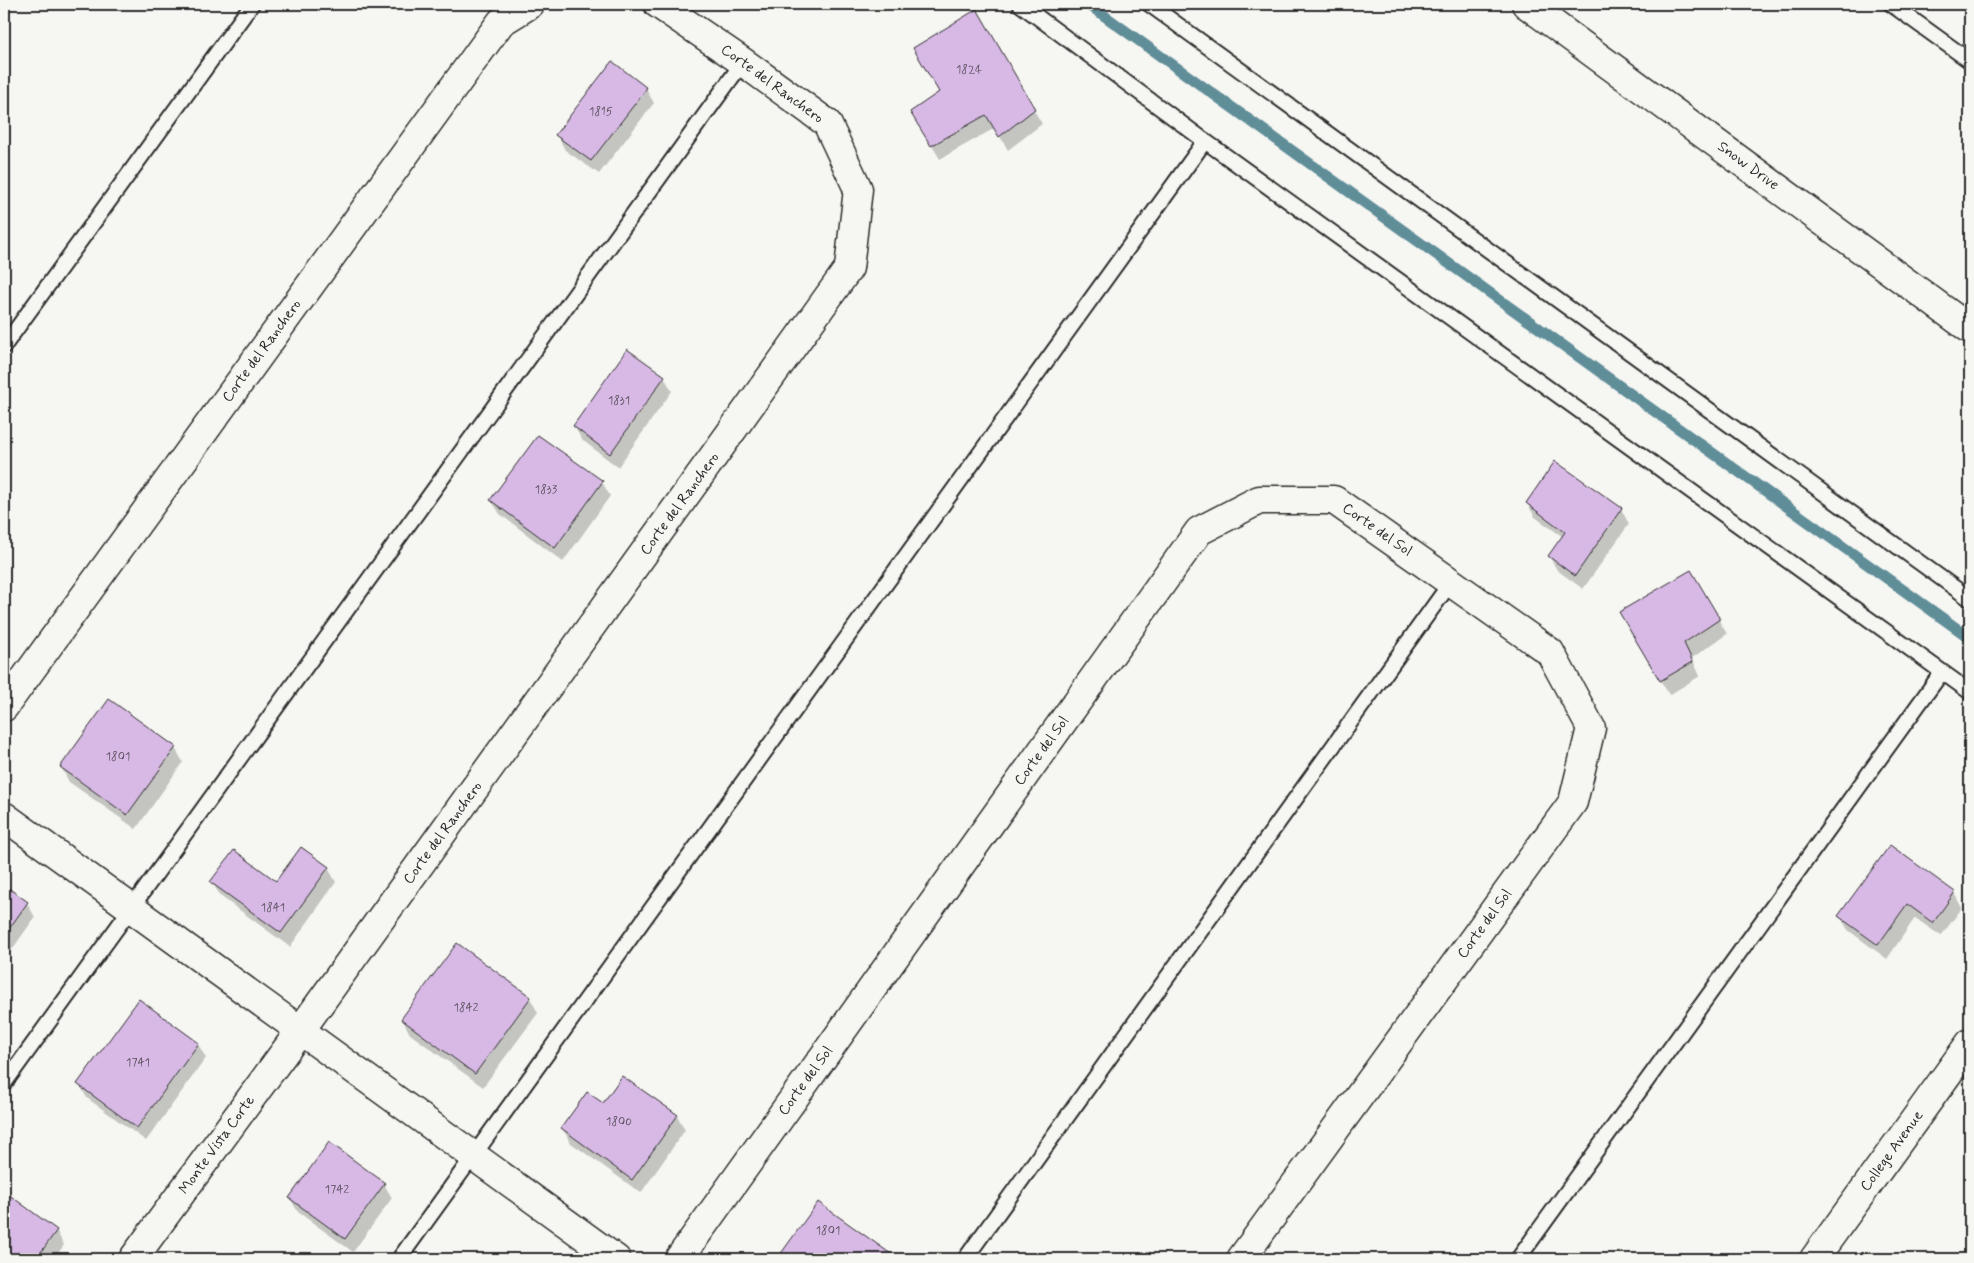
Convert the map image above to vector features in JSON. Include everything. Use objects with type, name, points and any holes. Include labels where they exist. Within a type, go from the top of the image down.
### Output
[{"type":"street","name":"Corte del Ranchero","points":[[4,708],[501,22],[530,4]]},
{"type":"street","name":"Corte del Ranchero","points":[[300,1031],[850,268],[858,189],[827,123],[743,62],[658,4]]},
{"type":"street","name":"Snow Drive","points":[[1526,4],[1970,329]]},
{"type":"street","name":"Corte del Sol","points":[[679,1259],[1199,531],[1259,500],[1334,500],[1550,652],[1590,728],[1573,802],[1241,1259]]},
{"type":"street","points":[[4,816],[616,1259]]},
{"type":"street","name":"Monte Vista Corte","points":[[133,1259],[300,1031]]},
{"type":"street","name":"College Avenue","points":[[1814,1259],[1970,1043]]},
{"type":"lane","points":[[4,346],[252,4]]},
{"type":"lane","points":[[1020,4],[1206,141],[1970,692]]},
{"type":"lane","points":[[1149,4],[1970,598]]},
{"type":"lane","points":[[1891,4],[1970,61]]},
{"type":"lane","points":[[4,1084],[743,62]]},
{"type":"lane","points":[[398,1259],[1206,141]]},
{"type":"lane","points":[[965,1259],[1451,582]]},
{"type":"lane","points":[[1518,1259],[1942,672]]},
{"type":"building","points":[[977,9],[1035,109],[999,137],[986,115],[931,146],[910,112],[939,92],[913,48]]},
{"type":"building","points":[[612,61],[647,88],[591,161],[555,135]]},
{"type":"building","points":[[627,349],[665,376],[610,454],[573,426]]},
{"type":"building","points":[[538,435],[603,481],[555,548],[490,500]]},
{"type":"building","points":[[1555,461],[1622,508],[1575,576],[1548,556],[1565,532],[1526,503]]},
{"type":"building","points":[[1691,570],[1720,619],[1684,643],[1693,662],[1660,681],[1619,612]]},
{"type":"building","points":[[109,699],[176,747],[127,815],[60,767]]},
{"type":"building","points":[[1890,845],[1955,892],[1933,923],[1907,904],[1878,945],[1838,916]]},
{"type":"building","points":[[301,847],[329,867],[281,933],[210,882],[234,850],[276,881]]},
{"type":"building","points":[[4,885],[28,902],[4,936]]},
{"type":"building","points":[[457,943],[531,997],[475,1074],[401,1019]]},
{"type":"building","points":[[139,999],[199,1043],[137,1128],[77,1084]]},
{"type":"building","points":[[622,1076],[678,1115],[632,1180],[561,1128],[587,1092],[603,1103]]},
{"type":"building","points":[[329,1142],[385,1183],[345,1239],[289,1198]]},
{"type":"building","points":[[4,1191],[57,1230],[36,1259],[4,1259]]},
{"type":"building","points":[[818,1202],[898,1259],[777,1259]]},
{"type":"waterway","points":[[1088,4],[1970,638]]}]
